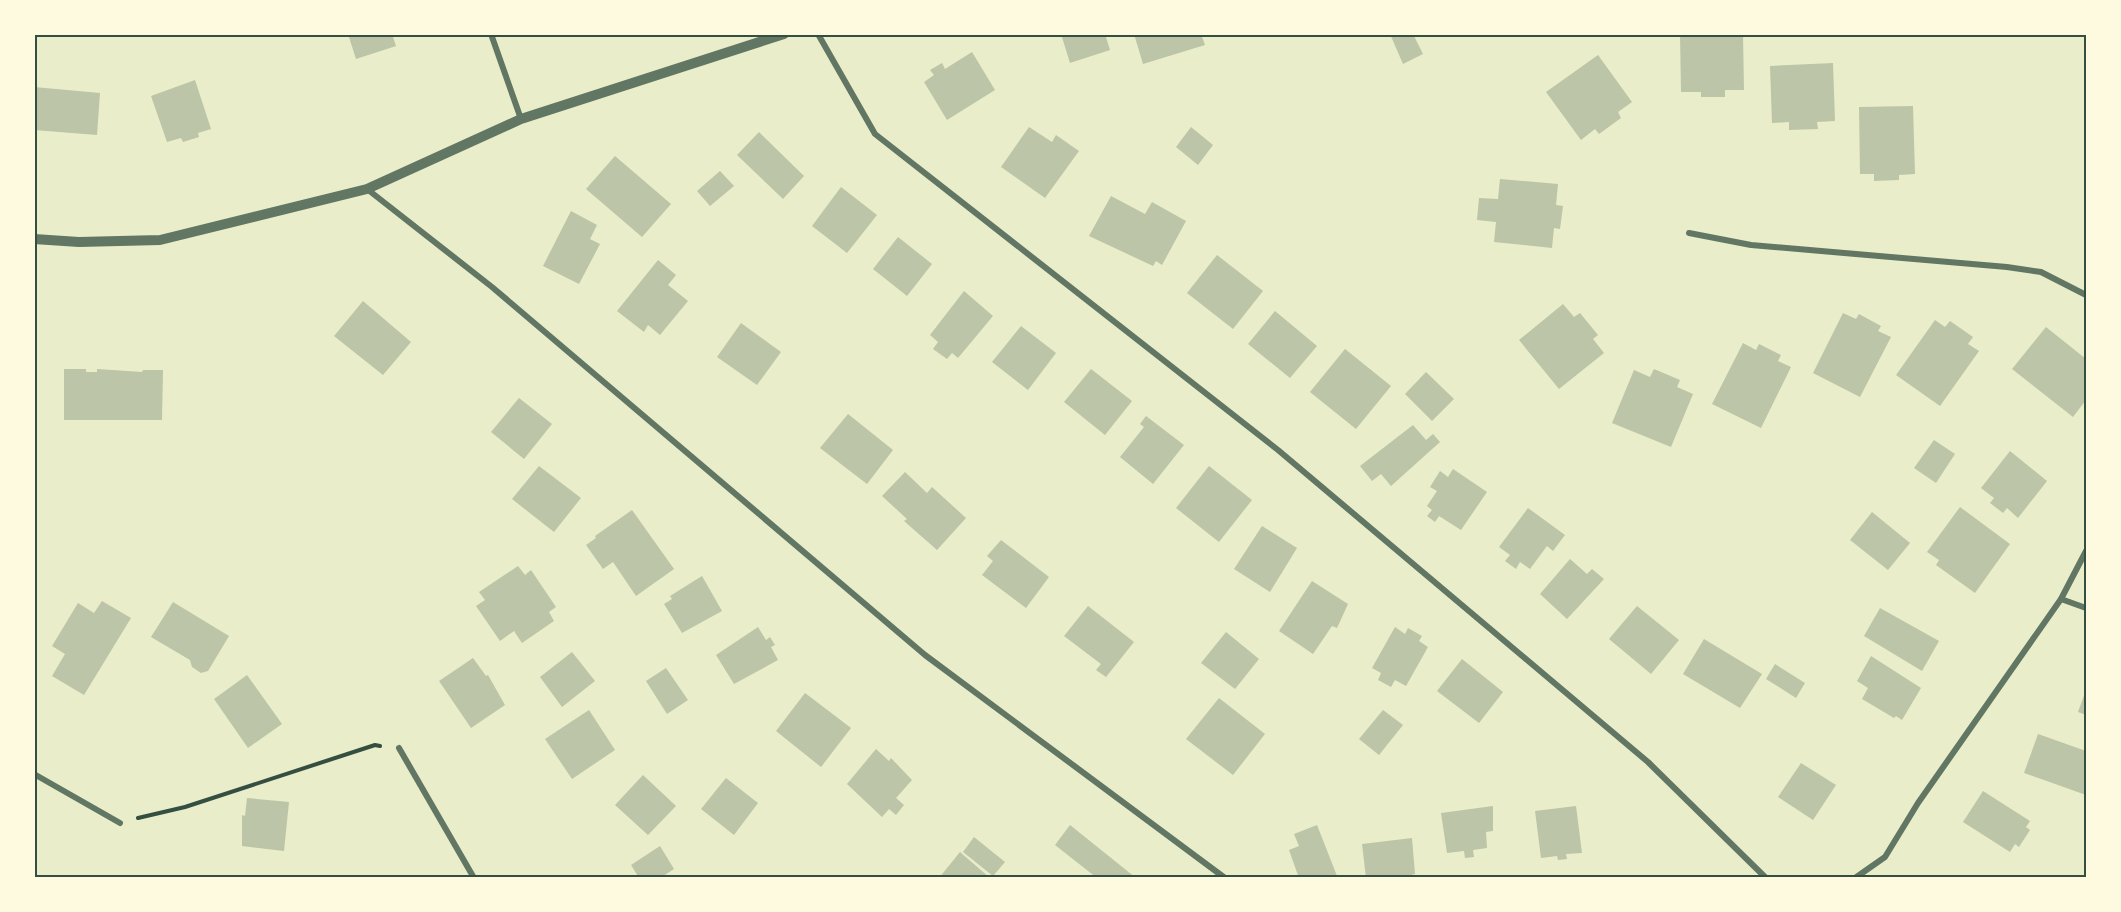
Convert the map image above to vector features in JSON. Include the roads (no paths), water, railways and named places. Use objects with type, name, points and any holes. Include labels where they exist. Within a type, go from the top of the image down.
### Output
[{"type":"street","points":[[491,34],[521,118]]},
{"type":"street","points":[[34,239],[79,242],[160,240],[367,189],[521,118],[784,34]]},
{"type":"street","points":[[818,34],[875,134],[1287,457],[1648,762],[1766,878]]},
{"type":"street","points":[[367,189],[492,286],[925,655],[1225,878]]},
{"type":"street","points":[[1689,233],[1751,245],[2007,267],[2041,272],[2086,295]]},
{"type":"street","points":[[1856,878],[1885,857],[1918,803],[2061,599],[2086,551]]},
{"type":"street","points":[[2061,599],[2086,608]]},
{"type":"street","points":[[399,748],[474,878]]},
{"type":"street","points":[[34,774],[120,823]]}]
